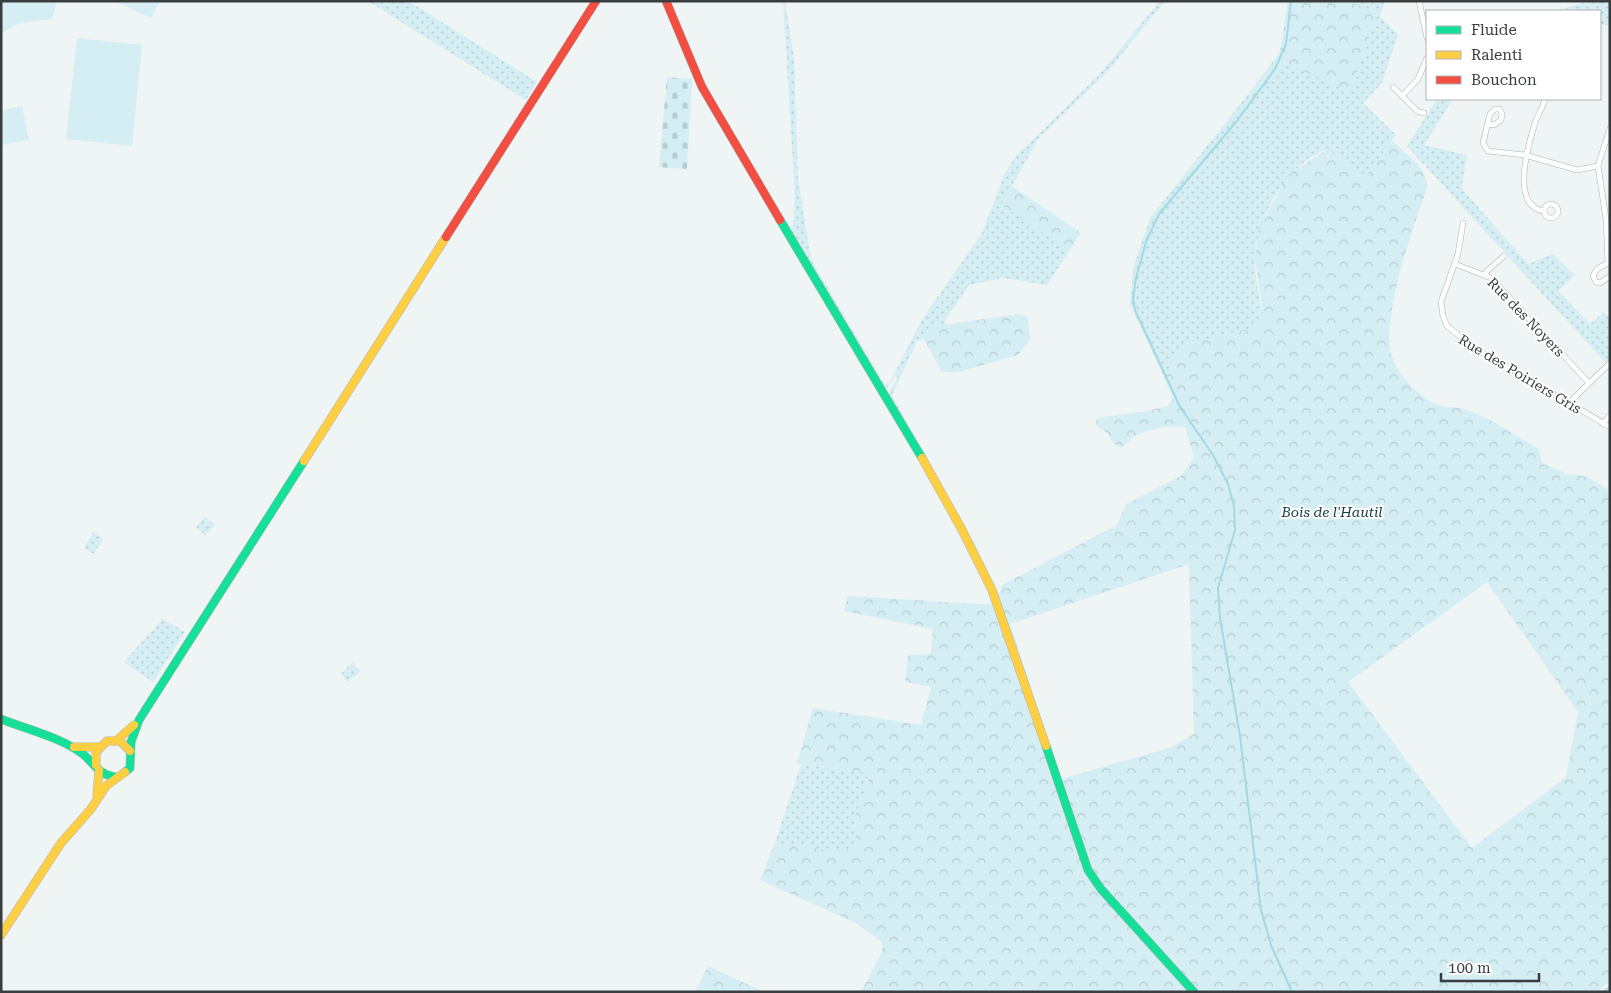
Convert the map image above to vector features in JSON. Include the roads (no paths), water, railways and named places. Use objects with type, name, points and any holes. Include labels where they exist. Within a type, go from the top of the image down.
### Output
[{"type":"main road","points":[[1,935],[58,848],[95,803],[106,786],[130,768],[132,737],[139,720],[596,1]]},
{"type":"main road","points":[[666,1],[702,87],[718,117],[881,386],[961,528],[992,590],[1088,870],[1101,889],[1194,992]]},
{"type":"main road","points":[[1,719],[69,746],[107,776],[115,778]]},
{"type":"main road","points":[[95,803],[99,784],[95,754],[99,747],[107,742],[116,740],[139,720]]},
{"type":"main road","points":[[116,740],[124,743],[130,751]]},
{"type":"main road","points":[[69,746],[99,747]]},
{"type":"street","points":[[1418,1],[1426,34]]},
{"type":"street","points":[[1402,96],[1418,79],[1426,60]]},
{"type":"street","points":[[1393,87],[1417,111],[1424,113]]},
{"type":"street","points":[[1544,211],[1532,206],[1525,192],[1523,178],[1534,127],[1545,100]]},
{"type":"street","points":[[1488,124],[1483,143],[1486,150],[1528,156],[1578,170],[1598,166]]},
{"type":"street","points":[[1610,128],[1598,166],[1603,184],[1609,264],[1597,269],[1592,276],[1596,282],[1600,283],[1610,276]]},
{"type":"street","points":[[1602,157],[1609,158]]},
{"type":"street","name":"Rue des Poiriers Gris","points":[[1464,223],[1455,264],[1442,302],[1443,316],[1447,326],[1476,349],[1610,428]]},
{"type":"street","points":[[1485,275],[1504,256]]},
{"type":"street","name":"Rue des Noyers","points":[[1455,264],[1485,275],[1496,283],[1588,383]]},
{"type":"street","points":[[1570,404],[1588,383],[1610,363]]},
{"type":"street","points":[[1603,424],[1610,415]]},
{"type":"waterway","points":[[1291,1],[1286,44],[1275,69],[1236,122],[1159,214],[1146,242],[1136,278],[1133,299],[1135,310],[1180,407],[1213,455],[1228,484],[1234,506],[1235,530],[1218,588],[1220,618],[1240,736],[1261,910],[1271,945],[1292,992]]},
{"type":"waterway","points":[[1602,992],[1610,987]]},
{"type":"park label","name":"Bois de l'Hautil","points":[[1332,512]]}]
